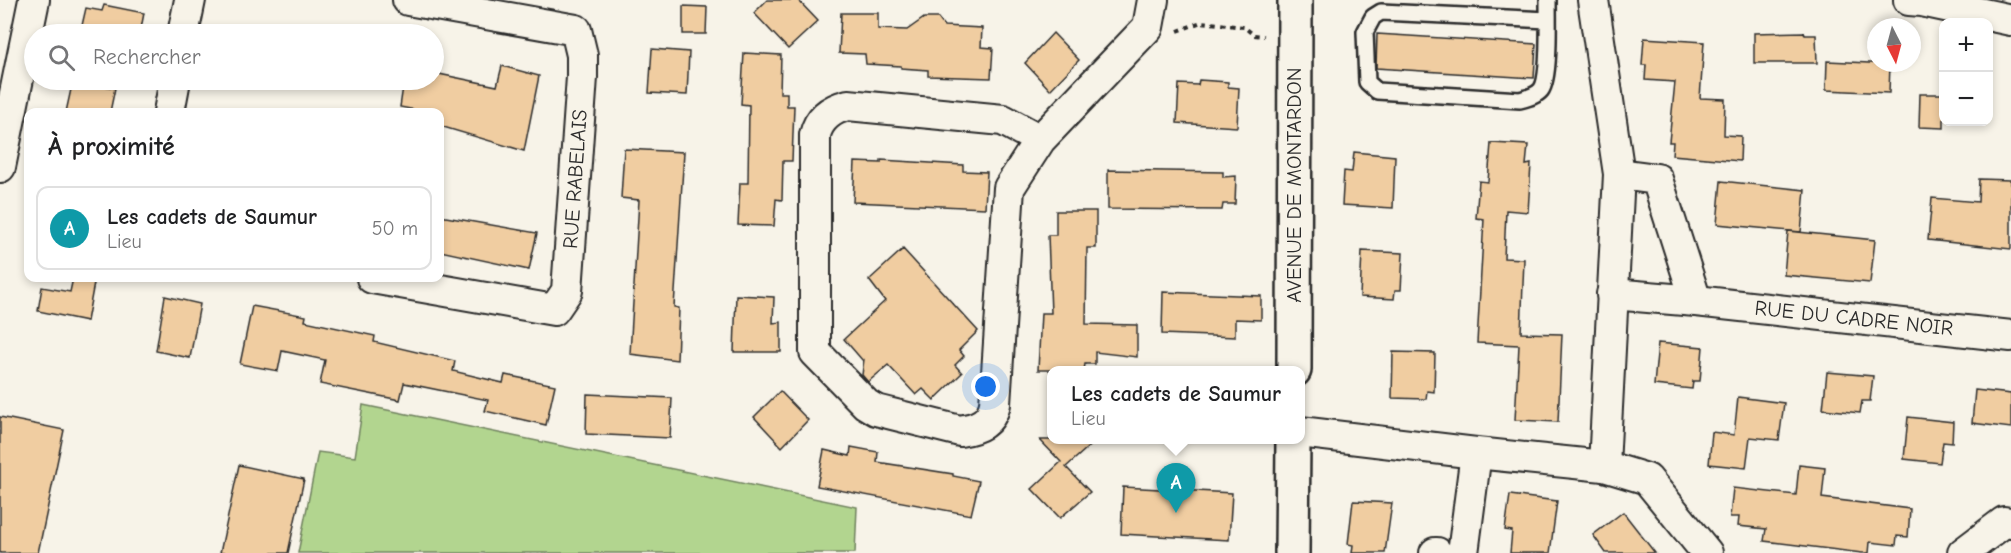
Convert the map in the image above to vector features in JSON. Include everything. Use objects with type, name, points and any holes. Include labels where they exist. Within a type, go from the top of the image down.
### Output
[{"type":"street","points":[[29,24],[34,0]]},
{"type":"street","points":[[185,24],[190,0]]},
{"type":"street","name":"RUE RABELAIS","points":[[395,282],[554,310],[567,291],[582,77],[582,55],[576,30],[408,0]]},
{"type":"street","name":"AVENUE DE MONTARDON","points":[[1294,366],[1295,0]]},
{"type":"street","points":[[1593,0],[1619,174],[1604,466]]},
{"type":"street","points":[[1909,0],[2011,20]]},
{"type":"street","points":[[1040,140],[1003,120],[848,105],[826,115],[817,127],[815,147],[815,352],[866,404],[876,410],[960,431],[974,429],[986,423],[993,414],[1009,188],[1040,140],[1150,13]]},
{"type":"street","points":[[0,166],[24,49]]},
{"type":"street","points":[[170,108],[173,90]]},
{"type":"street","points":[[1619,174],[1657,179],[1696,301]]},
{"type":"street","name":"RUE DU CADRE NOIR","points":[[1612,294],[1696,301],[2011,336]]},
{"type":"street","points":[[1305,433],[1604,466],[1647,479],[1707,553]]},
{"type":"street","points":[[1292,553],[1293,444]]},
{"type":"street","points":[[1463,553],[1476,453]]},
{"type":"street","points":[[1963,553],[2004,522],[2011,523]]},
{"type":"lane","points":[[1548,0],[1548,20],[1546,78],[1540,90],[1534,95],[1520,100],[1377,91],[1367,82],[1365,32],[1373,17],[1381,12],[1548,20]]},
{"type":"path","points":[[1150,13],[1174,32],[1201,22],[1244,27],[1254,35],[1295,38]]},
{"type":"green space","points":[[363,405],[857,507],[855,553],[298,553],[318,452],[355,457]]},
{"type":"building","points":[[767,0],[798,0],[818,21],[788,49],[754,13]]},
{"type":"building","points":[[104,5],[144,13],[142,24],[82,24],[86,8],[102,11]]},
{"type":"building","points":[[683,6],[707,7],[706,34],[683,34]]},
{"type":"building","points":[[841,13],[878,13],[878,29],[907,30],[924,18],[938,18],[944,26],[982,28],[981,47],[993,48],[991,78],[928,76],[928,70],[866,64],[865,54],[839,53]]},
{"type":"building","points":[[1804,32],[1805,35],[1816,35],[1817,63],[1754,63],[1754,33]]},
{"type":"building","points":[[1053,33],[1079,60],[1050,90],[1025,63]]},
{"type":"building","points":[[1377,34],[1536,44],[1534,78],[1376,68]]},
{"type":"building","points":[[1644,38],[1704,42],[1700,98],[1725,99],[1724,135],[1741,136],[1740,161],[1672,155],[1673,142],[1669,142],[1675,82],[1645,80],[1646,65],[1642,65]]},
{"type":"building","points":[[652,49],[689,52],[687,95],[649,93]]},
{"type":"building","points":[[744,53],[781,55],[780,93],[787,93],[787,106],[794,106],[792,161],[783,161],[782,200],[776,199],[774,226],[738,225],[740,183],[748,183],[749,105],[741,104]]},
{"type":"building","points":[[1827,61],[1867,63],[1867,72],[1890,72],[1889,93],[1826,90]]},
{"type":"building","points":[[502,66],[539,76],[524,151],[444,127],[444,108],[400,107],[403,90],[444,90],[444,75],[497,86]]},
{"type":"building","points":[[1199,80],[1228,82],[1228,87],[1239,88],[1237,127],[1177,123],[1179,84],[1198,85]]},
{"type":"building","points":[[71,90],[115,90],[111,108],[67,108]]},
{"type":"building","points":[[1920,94],[1939,94],[1939,126],[1944,126],[1944,128],[1919,127]]},
{"type":"building","points":[[1491,143],[1528,145],[1526,165],[1531,164],[1528,212],[1506,210],[1504,258],[1524,259],[1521,333],[1562,334],[1558,422],[1515,420],[1519,345],[1477,343],[1484,219],[1476,218],[1479,181],[1488,182]]},
{"type":"building","points":[[624,149],[684,152],[674,307],[679,308],[677,360],[630,354],[639,200],[621,198]]},
{"type":"building","points":[[1354,152],[1395,156],[1393,208],[1342,205],[1344,171],[1352,172]]},
{"type":"building","points":[[881,160],[963,165],[963,171],[987,172],[985,208],[853,202],[855,162],[881,163]]},
{"type":"building","points":[[1108,170],[1223,172],[1223,177],[1236,176],[1235,204],[1223,204],[1222,210],[1108,209]]},
{"type":"building","points":[[1979,179],[2011,180],[2011,249],[1928,240],[1932,198],[1978,202]]},
{"type":"building","points":[[1721,181],[1805,190],[1801,232],[1717,224]]},
{"type":"building","points":[[1056,211],[1096,211],[1096,248],[1087,248],[1086,324],[1137,325],[1137,357],[1095,352],[1095,364],[1047,366],[1047,370],[1038,370],[1041,313],[1051,313],[1048,235],[1056,235]]},
{"type":"building","points":[[444,217],[537,233],[529,270],[444,252]]},
{"type":"building","points":[[1788,231],[1875,240],[1870,283],[1784,275]]},
{"type":"building","points":[[903,249],[978,331],[959,350],[964,356],[955,365],[962,373],[934,400],[923,389],[916,395],[888,365],[868,382],[862,375],[864,359],[863,361],[844,339],[885,301],[869,280]]},
{"type":"building","points":[[1362,251],[1403,253],[1401,290],[1395,290],[1394,299],[1360,297]]},
{"type":"building","points":[[72,282],[94,282],[87,321],[38,311],[42,287],[70,292]]},
{"type":"building","points":[[1163,292],[1261,296],[1261,320],[1235,319],[1235,337],[1162,334]]},
{"type":"building","points":[[736,295],[774,297],[773,323],[781,322],[781,352],[734,352]]},
{"type":"building","points":[[165,296],[200,304],[190,358],[156,351]]},
{"type":"building","points":[[252,306],[306,316],[305,321],[375,336],[374,342],[455,361],[453,371],[503,383],[505,375],[555,385],[546,425],[485,411],[488,400],[404,383],[400,400],[320,384],[325,360],[282,351],[278,371],[240,364]]},
{"type":"building","points":[[1658,343],[1703,347],[1700,381],[1693,381],[1692,389],[1654,385]]},
{"type":"building","points":[[1393,352],[1435,353],[1434,392],[1427,391],[1426,399],[1392,398]]},
{"type":"building","points":[[1827,372],[1873,376],[1870,401],[1862,401],[1860,413],[1823,409]]},
{"type":"building","points":[[1975,390],[2011,394],[2011,428],[1972,423]]},
{"type":"building","points":[[780,391],[808,420],[782,447],[754,417]]},
{"type":"building","points":[[587,394],[672,398],[670,438],[586,434]]},
{"type":"building","points":[[1738,397],[1784,403],[1779,440],[1750,437],[1746,468],[1709,464],[1712,432],[1734,435]]},
{"type":"building","points":[[0,417],[64,430],[38,553],[0,553]]},
{"type":"building","points":[[1908,417],[1953,422],[1952,443],[1943,442],[1940,463],[1904,459]]},
{"type":"building","points":[[1040,440],[1047,440],[1047,444],[1092,444],[1066,467],[1090,492],[1060,518],[1032,489],[1061,462]]},
{"type":"building","points":[[851,447],[878,452],[877,462],[953,474],[953,476],[979,481],[971,515],[817,486],[824,450],[850,456]]},
{"type":"building","points":[[239,465],[304,479],[288,553],[220,553]]},
{"type":"building","points":[[1799,465],[1825,468],[1822,498],[1910,509],[1908,537],[1897,536],[1896,545],[1870,542],[1869,553],[1862,553],[1764,541],[1766,529],[1738,526],[1739,517],[1730,517],[1733,488],[1796,495]]},
{"type":"building","points":[[1123,487],[1232,493],[1229,540],[1121,534]]},
{"type":"building","points":[[1510,495],[1557,501],[1550,553],[1510,553],[1512,531],[1505,530]]},
{"type":"building","points":[[1353,501],[1392,503],[1385,553],[1352,553],[1353,545],[1348,544]]},
{"type":"building","points":[[1623,512],[1655,553],[1606,553],[1593,535]]},
{"type":"place","name":"Les cadets de Saumur","points":[[1176,513]]}]
